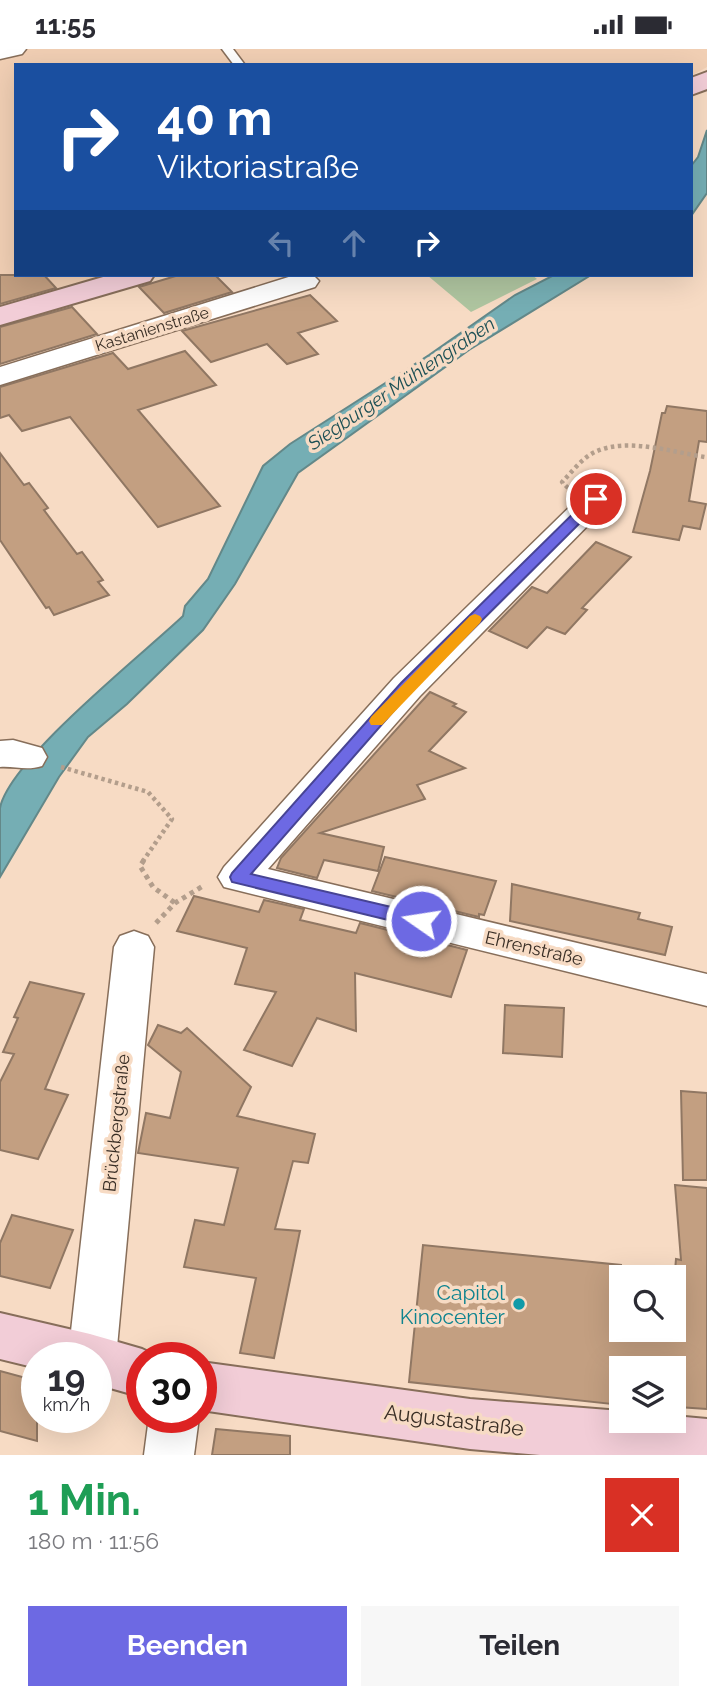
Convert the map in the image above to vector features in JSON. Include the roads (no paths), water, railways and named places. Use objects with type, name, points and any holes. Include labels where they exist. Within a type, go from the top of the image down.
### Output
[{"type":"main road","points":[[0,316],[133,277]]},
{"type":"main road","points":[[0,1336],[24,1342]]},
{"type":"main road","name":"Augustastraße","points":[[217,1388],[470,1424],[707,1444]]},
{"type":"street","points":[[0,52],[14,49]]},
{"type":"street","name":"Kastanienstraße","points":[[0,376],[305,281]]},
{"type":"street","points":[[238,877],[407,687],[596,499]]},
{"type":"street","name":"Ehrenstraße","points":[[238,877],[707,990]]},
{"type":"street","name":"Brückbergstraße","points":[[95,1342],[134,947]]},
{"type":"street","points":[[169,1455],[172,1433]]},
{"type":"lane","points":[[227,49],[238,63]]},
{"type":"water","points":[[707,130],[707,193],[693,213],[693,163],[698,157]]},
{"type":"water","name":"Siegburger Mühlengraben","points":[[550,277],[588,277],[469,350],[298,473],[235,584],[203,630],[127,704],[88,737],[59,777],[0,877],[0,808],[9,788],[51,736],[183,616],[185,606],[208,579],[263,466],[290,444],[429,355],[515,295]]},
{"type":"place","name":"Capitol Kinocenter","points":[[519,1304]]}]
